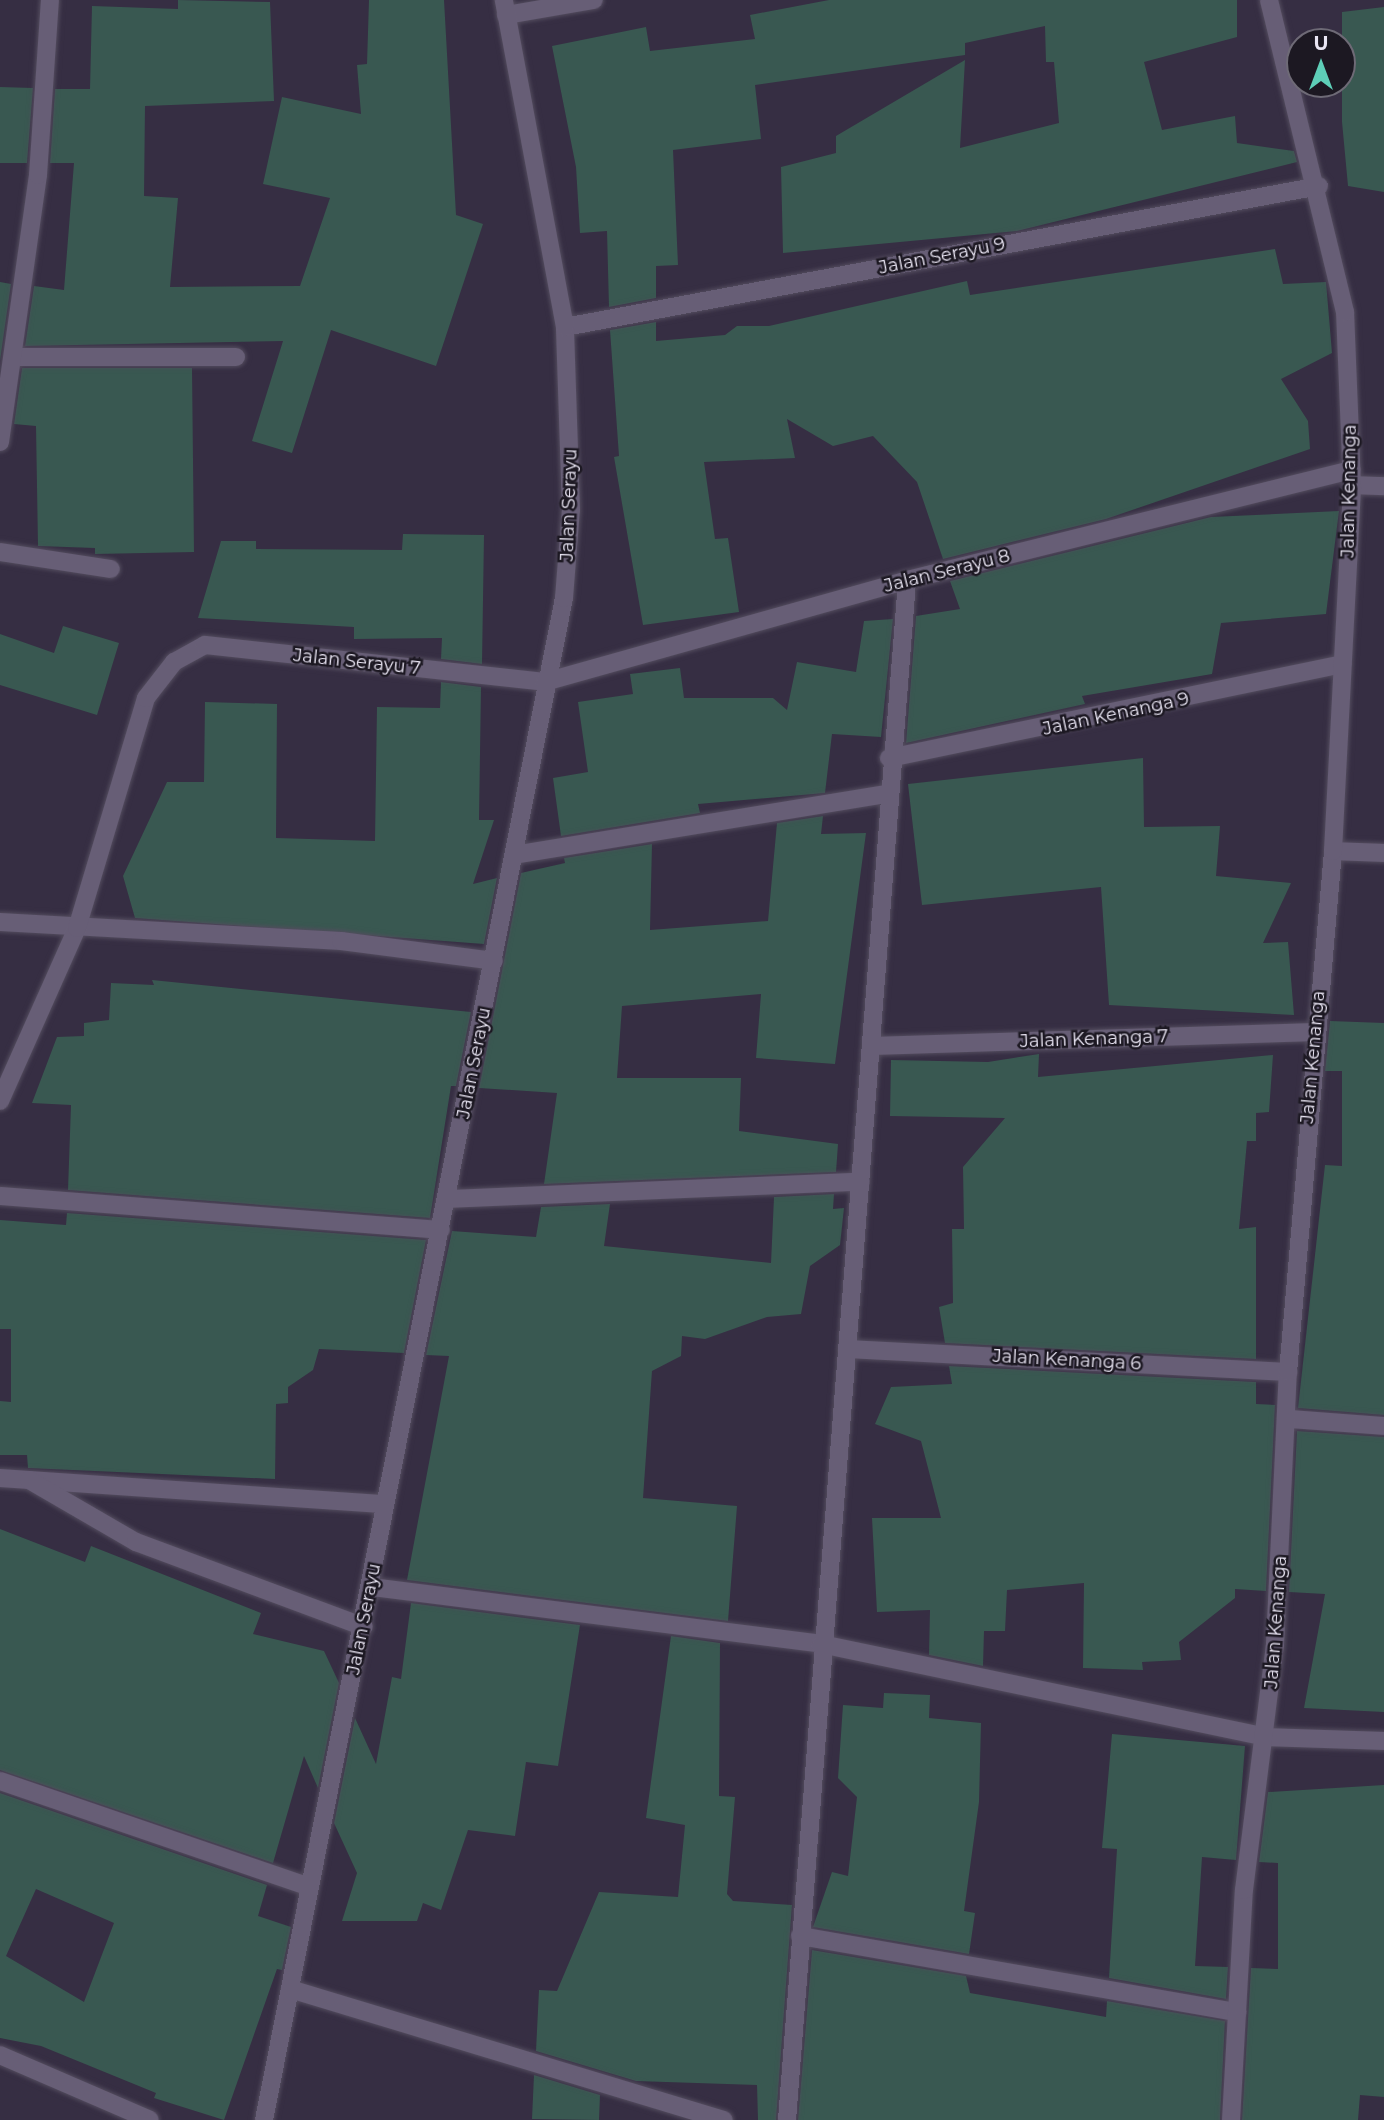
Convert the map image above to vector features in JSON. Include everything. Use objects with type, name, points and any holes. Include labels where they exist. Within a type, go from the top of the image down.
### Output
[{"type":"street","points":[[0,442],[16,357],[38,175],[50,0]]},
{"type":"street","points":[[505,8],[594,0]]},
{"type":"street","name":"Jalan Kenanga","points":[[1231,2120],[1237,2012],[1265,1737],[1289,1419],[1288,1371],[1315,1032],[1333,851],[1352,477],[1345,312],[1320,186],[1269,0]]},
{"type":"street","name":"Jalan Serayu","points":[[264,2120],[309,1887],[372,1587],[385,1504],[442,1230],[545,682],[564,598],[571,510],[565,327],[505,8]]},
{"type":"street","name":"Jalan Serayu 9","points":[[565,327],[1320,186]]},
{"type":"street","points":[[16,357],[236,357]]},
{"type":"street","name":"Jalan Serayu 8","points":[[545,682],[907,580],[1352,477],[1384,486]]},
{"type":"street","points":[[0,552],[111,569]]},
{"type":"street","points":[[787,2120],[821,1644],[873,1046],[889,758],[907,580]]},
{"type":"street","name":"Jalan Serayu 7","points":[[77,928],[146,698],[174,662],[205,646],[545,682]]},
{"type":"street","name":"Jalan Kenanga 9","points":[[889,758],[1342,664]]},
{"type":"street","points":[[513,855],[887,794]]},
{"type":"street","points":[[1333,851],[1384,853]]},
{"type":"street","points":[[0,922],[341,941],[494,961]]},
{"type":"street","points":[[0,1101],[77,928]]},
{"type":"street","name":"Jalan Kenanga 7","points":[[873,1046],[1315,1032]]},
{"type":"street","points":[[447,1199],[861,1182]]},
{"type":"street","points":[[0,1196],[442,1230]]},
{"type":"street","name":"Jalan Kenanga 6","points":[[847,1349],[1288,1371]]},
{"type":"street","points":[[1289,1419],[1384,1426]]},
{"type":"street","points":[[0,1478],[385,1504]]},
{"type":"street","points":[[28,1479],[136,1542],[364,1627]]},
{"type":"street","points":[[372,1587],[821,1644],[1265,1737],[1384,1741]]},
{"type":"street","points":[[0,1781],[309,1887]]},
{"type":"street","points":[[800,1936],[1237,2012]]},
{"type":"street","points":[[290,1989],[724,2120]]},
{"type":"street","points":[[0,2055],[150,2120]]},
{"type":"building","points":[[178,0],[270,2],[274,101],[145,106],[144,196],[178,198],[170,287],[300,286],[330,198],[263,184],[282,97],[361,114],[357,65],[367,64],[369,0],[444,0],[456,215],[483,224],[436,366],[331,330],[292,453],[252,441],[283,341],[25,346],[34,286],[64,290],[74,163],[50,163],[55,89],[90,89],[92,6],[178,9]]},
{"type":"building","points":[[829,0],[1237,0],[1237,37],[1144,62],[1162,130],[1235,116],[1237,143],[1294,151],[1297,162],[1017,231],[783,253],[781,167],[836,153],[836,136],[965,60],[960,148],[1059,123],[1054,62],[1046,62],[1045,26],[965,43],[965,55],[755,85],[761,139],[673,150],[678,265],[656,266],[656,298],[609,307],[607,231],[580,233],[576,167],[552,46],[646,27],[650,51],[755,39],[750,15]]},
{"type":"building","points":[[1384,7],[1384,192],[1348,186],[1342,98],[1356,98],[1356,28],[1342,28],[1342,12]]},
{"type":"building","points":[[0,87],[33,88],[27,163],[0,163]]},
{"type":"building","points":[[1275,249],[1283,284],[1326,282],[1332,353],[1281,379],[1308,421],[1310,449],[1106,519],[943,559],[917,482],[873,436],[833,446],[787,419],[795,458],[704,462],[715,539],[728,538],[739,612],[643,625],[614,457],[619,456],[610,330],[656,322],[656,341],[725,335],[737,326],[769,326],[967,281],[970,295]]},
{"type":"building","points":[[0,282],[11,284],[0,361]]},
{"type":"building","points":[[22,368],[192,368],[194,552],[95,554],[95,548],[38,546],[36,426],[14,424]]},
{"type":"building","points":[[1339,511],[1326,614],[1221,623],[1212,674],[1082,696],[1085,704],[906,743],[916,616],[960,609],[950,581],[1211,517]]},
{"type":"building","points":[[403,534],[484,535],[482,664],[441,659],[442,638],[354,639],[354,627],[198,618],[221,541],[256,541],[256,549],[402,550]]},
{"type":"building","points":[[893,619],[881,737],[832,734],[825,793],[698,804],[700,813],[561,836],[553,778],[588,772],[578,702],[633,694],[630,674],[680,668],[684,698],[773,698],[787,710],[797,662],[856,672],[864,621]]},
{"type":"building","points":[[63,626],[119,643],[97,715],[0,685],[0,634],[54,653]]},
{"type":"building","points":[[441,682],[481,687],[479,820],[494,820],[473,884],[497,878],[484,944],[135,918],[123,876],[167,782],[204,782],[205,702],[277,704],[276,838],[375,841],[377,707],[440,708]]},
{"type":"building","points":[[1143,758],[1144,827],[1220,826],[1216,876],[1291,883],[1263,943],[1288,942],[1294,1015],[1109,1005],[1101,887],[922,905],[908,784]]},
{"type":"building","points":[[823,816],[821,834],[866,833],[835,1064],[756,1058],[761,994],[622,1006],[617,1078],[741,1078],[739,1131],[838,1144],[836,1172],[544,1184],[557,1093],[479,1088],[521,873],[565,863],[564,858],[652,844],[650,930],[768,921],[777,823]]},
{"type":"building","points":[[152,980],[471,1012],[456,1086],[451,1086],[430,1218],[68,1190],[71,1105],[32,1103],[57,1037],[84,1036],[84,1023],[109,1020],[111,983],[154,985]]},
{"type":"building","points":[[1330,1021],[1384,1023],[1384,1415],[1298,1408],[1325,1165],[1342,1166],[1342,1071],[1325,1071]]},
{"type":"building","points":[[1039,1054],[1038,1077],[1273,1055],[1269,1112],[1256,1113],[1256,1141],[1247,1141],[1239,1229],[1256,1227],[1256,1359],[945,1343],[939,1307],[953,1303],[952,1229],[964,1229],[963,1167],[1005,1118],[890,1116],[891,1060],[988,1062]]},
{"type":"building","points":[[834,1194],[833,1209],[844,1208],[840,1245],[810,1266],[801,1314],[767,1317],[705,1339],[682,1336],[681,1356],[652,1371],[643,1498],[737,1506],[728,1621],[407,1580],[449,1356],[426,1355],[452,1231],[536,1237],[541,1207],[610,1204],[604,1246],[771,1263],[774,1197]]},
{"type":"building","points":[[67,1213],[426,1240],[404,1353],[319,1349],[313,1370],[288,1387],[288,1403],[276,1404],[275,1479],[28,1468],[27,1455],[0,1455],[0,1401],[11,1402],[11,1329],[0,1329],[0,1220],[66,1225]]},
{"type":"building","points":[[949,1366],[1256,1382],[1256,1404],[1275,1405],[1266,1591],[1235,1589],[1235,1598],[1179,1642],[1181,1660],[1142,1662],[1143,1670],[1083,1668],[1084,1583],[1007,1590],[1005,1631],[984,1631],[983,1666],[929,1655],[930,1610],[877,1612],[872,1518],[941,1518],[921,1441],[875,1424],[891,1387],[952,1384]]},
{"type":"building","points":[[1297,1431],[1384,1437],[1384,1712],[1304,1708],[1325,1594],[1289,1592]]},
{"type":"building","points":[[0,1529],[85,1562],[91,1546],[261,1613],[253,1634],[324,1651],[339,1683],[318,1788],[304,1756],[273,1863],[0,1770]]},
{"type":"building","points":[[411,1603],[580,1625],[558,1766],[526,1762],[515,1836],[468,1830],[441,1910],[423,1903],[417,1921],[342,1921],[357,1873],[334,1823],[355,1718],[376,1764],[392,1677],[401,1679]]},
{"type":"building","points":[[671,1636],[720,1643],[719,1796],[735,1797],[727,1894],[733,1901],[792,1905],[776,2120],[758,2120],[757,2085],[636,2081],[536,2051],[539,1990],[557,1991],[599,1892],[678,1897],[685,1825],[646,1818]]},
{"type":"building","points":[[884,1693],[930,1695],[929,1718],[981,1723],[979,1802],[964,1911],[975,1913],[969,1954],[813,1927],[832,1872],[848,1876],[857,1797],[838,1778],[843,1705],[883,1708]]},
{"type":"building","points":[[1112,1734],[1245,1746],[1236,1860],[1202,1857],[1195,1966],[1228,1967],[1226,1999],[1109,1978],[1117,1849],[1102,1848]]},
{"type":"building","points":[[1384,1785],[1384,2097],[1360,2095],[1358,2120],[1242,2120],[1251,1968],[1278,1969],[1278,1863],[1259,1862],[1268,1792]]},
{"type":"building","points":[[0,1793],[267,1885],[258,1916],[291,1927],[282,1970],[277,1969],[224,2120],[154,2098],[156,2093],[41,2046],[0,2038]],"holes":[[[36,1889],[114,1923],[84,2002],[6,1956]]]},
{"type":"building","points":[[812,1950],[966,1976],[970,1993],[1106,2017],[1107,2001],[1225,2021],[1220,2120],[798,2120]]},
{"type":"building","points":[[534,2075],[600,2095],[599,2120],[532,2119]]}]
